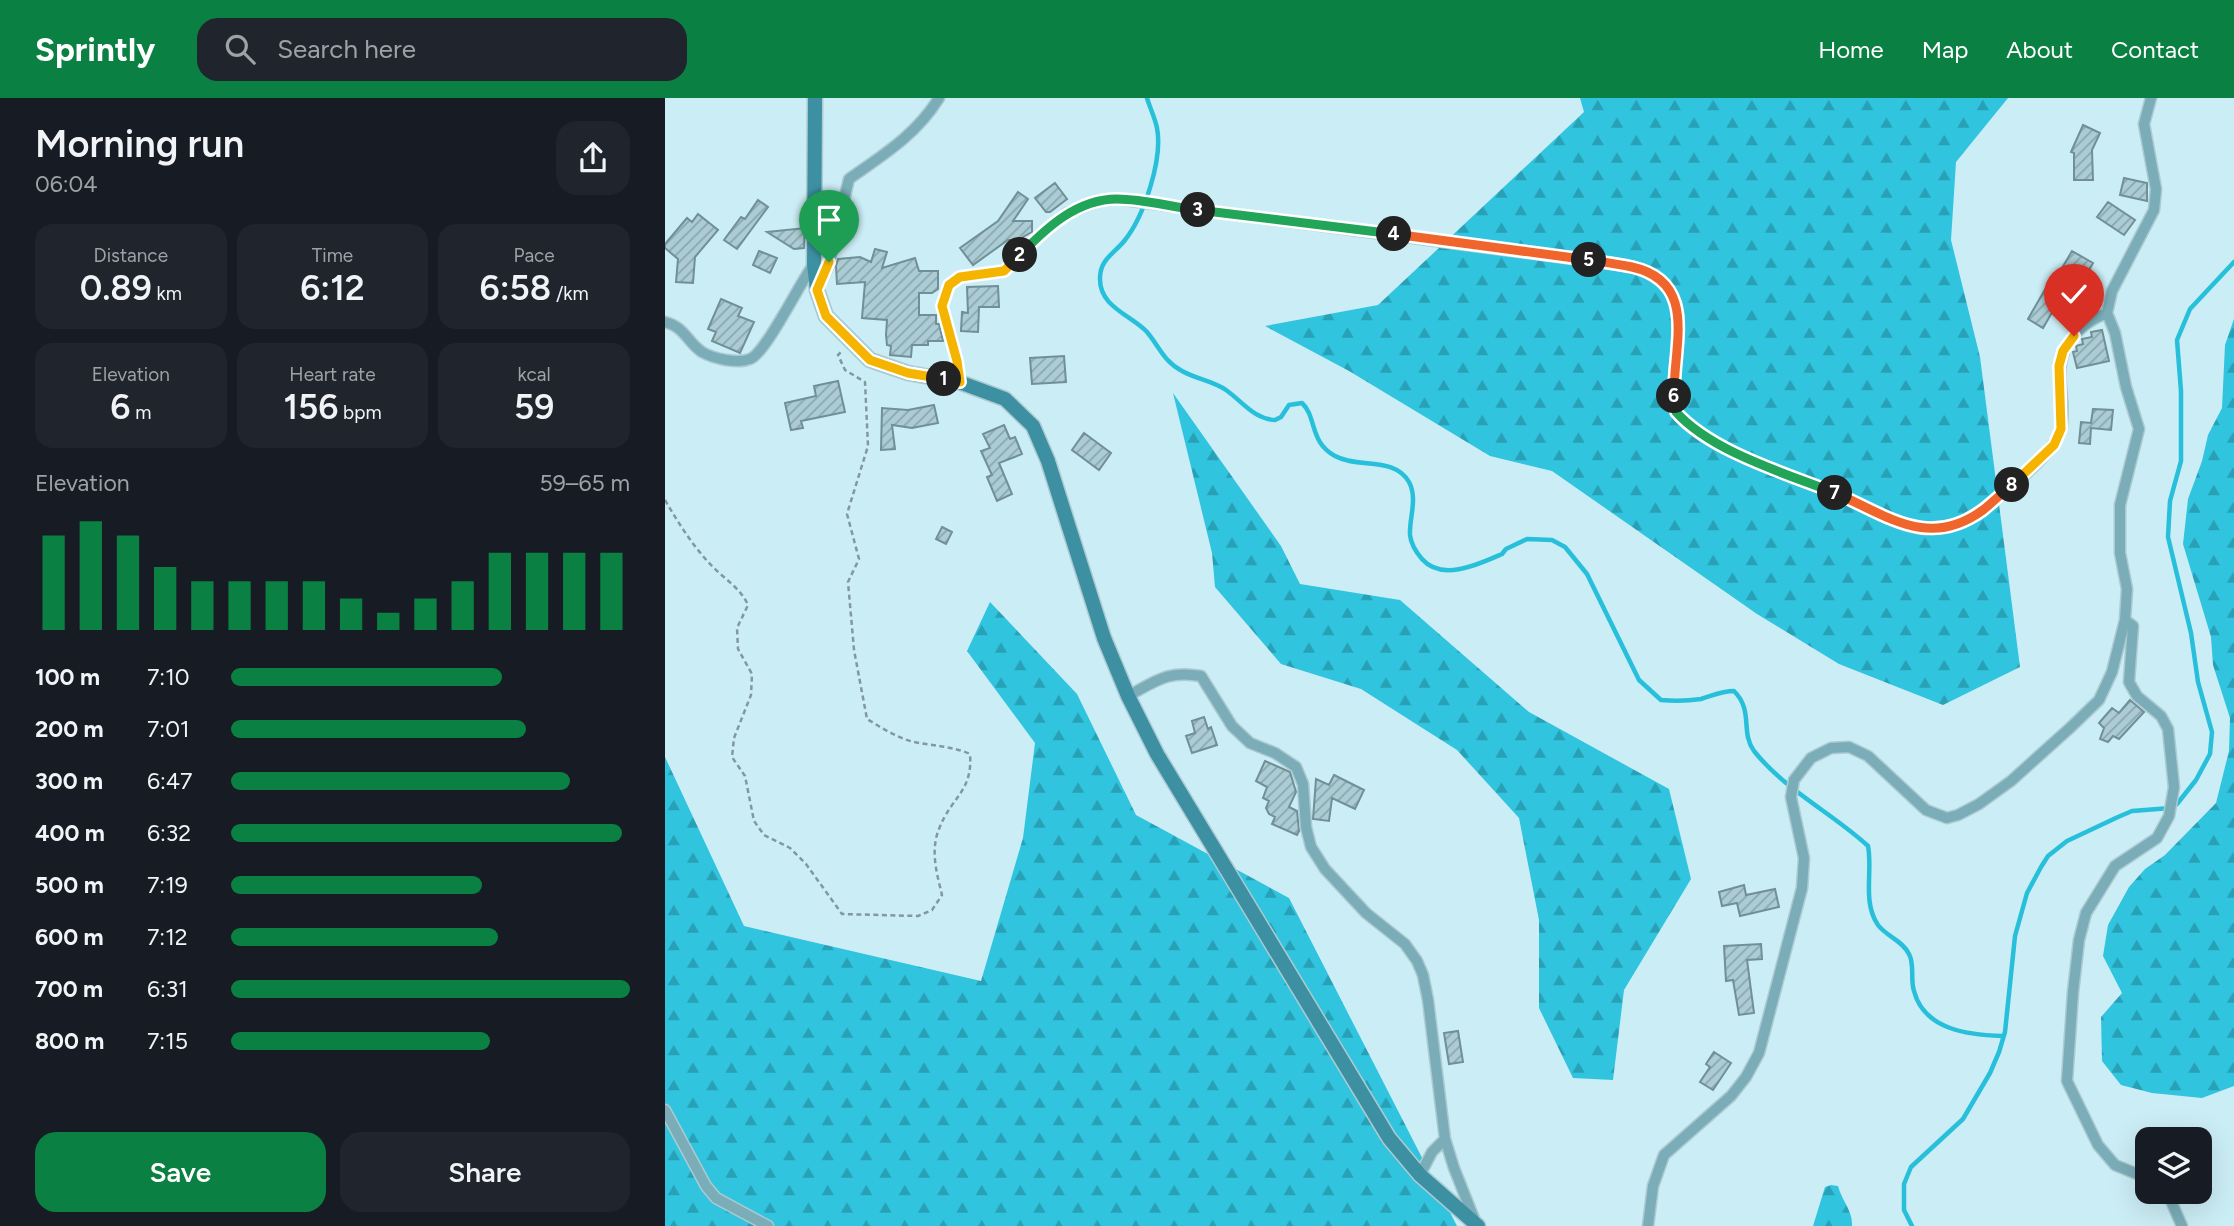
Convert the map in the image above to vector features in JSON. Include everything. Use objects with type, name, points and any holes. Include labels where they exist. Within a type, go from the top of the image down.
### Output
[{"type":"street","points":[[815,98],[814,264],[817,290],[826,316],[870,360],[908,373],[960,382],[1005,399],[1033,426],[1048,461],[1104,638],[1128,696],[1157,754],[1389,1138],[1420,1175],[1477,1225]]},
{"type":"street","points":[[817,290],[828,267],[849,179],[899,145],[920,124],[939,98]]},
{"type":"street","points":[[1648,1226],[1653,1186],[1664,1155],[1731,1096],[1746,1077],[1759,1053],[1803,888],[1804,858],[1791,797],[1794,780],[1800,771],[1811,758],[1831,748],[1849,747],[1868,756],[1926,810],[1947,818],[1958,816],[2011,781],[2099,699],[2112,673],[2125,620],[2127,589],[2120,553],[2120,505],[2139,429],[2126,387],[2115,333],[2107,313],[2112,291],[2154,210],[2156,189],[2144,124],[2151,98]]},
{"type":"street","points":[[960,382],[942,306],[949,285],[960,277],[1004,271],[1031,243],[1067,213],[1099,201],[1117,199],[1634,267],[1650,273],[1666,284],[1676,299],[1678,323],[1674,398],[1676,412],[1687,424],[1727,449],[1843,496],[1897,522],[1931,529],[1959,523],[1982,511],[2054,445],[2061,429],[2059,366],[2063,351],[2087,322],[2107,313]]},
{"type":"street","points":[[665,322],[677,325],[703,352],[736,362],[753,359],[814,264]]},
{"type":"street","points":[[2125,620],[2133,626],[2129,682],[2137,696],[2161,716],[2168,729],[2174,788],[2169,816],[2157,838],[2115,866],[2086,914],[2073,992],[2067,1081],[2098,1145],[2115,1165],[2135,1173]]},
{"type":"street","points":[[1128,696],[1161,679],[1182,672],[1201,676],[1232,726],[1250,743],[1275,753],[1297,767],[1303,784],[1306,827],[1311,848],[1325,869],[1366,913],[1405,944],[1423,975],[1440,1083],[1445,1139],[1477,1225]]},
{"type":"street","points":[[665,1110],[706,1186],[716,1198],[768,1226]]},
{"type":"street","points":[[1420,1175],[1432,1152],[1445,1139]]},
{"type":"street","points":[[2172,1204],[2182,1226]]},
{"type":"path","points":[[665,500],[690,541],[743,595],[747,605],[737,628],[737,638],[738,649],[752,674],[751,695],[734,738],[732,757],[744,776],[754,821],[764,835],[790,848],[806,864],[842,914],[918,916],[932,910],[942,895],[934,852],[938,831],[969,780],[970,754],[958,748],[911,741],[889,733],[867,719],[855,650],[848,582],[859,559],[847,514],[867,446],[865,382],[845,370],[838,355],[852,344]]},
{"type":"green space","points":[[1580,98],[2008,98],[1956,162],[1951,240],[1980,357],[2020,667],[1943,705],[1839,664],[1757,614],[1552,471],[1490,456],[1349,371],[1265,326],[1378,305],[1584,112]]},
{"type":"green space","points":[[2234,319],[2234,1086],[2202,1098],[2152,1093],[2121,1085],[2102,1061],[2101,1017],[2122,993],[2103,956],[2108,925],[2129,887],[2216,803],[2229,751],[2230,718],[2213,665],[2211,637],[2183,544],[2188,499],[2208,435],[2222,408],[2225,345]]},
{"type":"green space","points":[[1173,393],[1281,546],[1300,584],[1400,600],[1529,712],[1669,789],[1691,879],[1624,990],[1613,1080],[1573,1078],[1539,1008],[1539,920],[1519,818],[1457,750],[1361,689],[1281,664],[1215,587],[1212,553]]},
{"type":"green space","points":[[990,602],[1077,694],[1136,815],[1289,898],[1457,1226],[665,1226],[665,757],[744,926],[981,981],[1023,838],[1035,743],[967,651]]},
{"type":"green space","points":[[1838,1186],[1851,1216],[1852,1226],[1813,1226],[1825,1187]]},
{"type":"building","points":[[2083,125],[2100,133],[2092,150],[2093,180],[2074,180],[2074,153],[2071,152]]},
{"type":"building","points":[[2124,178],[2147,183],[2147,201],[2120,195]]},
{"type":"building","points":[[1055,183],[1067,199],[1050,212],[1046,212],[1035,198]]},
{"type":"building","points":[[1018,192],[1028,199],[1013,221],[1032,221],[1032,232],[1023,237],[1023,240],[1008,240],[973,265],[960,248],[998,221]]},
{"type":"building","points":[[758,200],[768,207],[737,249],[724,240],[741,217],[745,219]]},
{"type":"building","points":[[2108,202],[2135,220],[2124,235],[2097,217]]},
{"type":"building","points":[[698,214],[718,230],[695,257],[693,283],[676,282],[678,259],[665,248],[665,244],[687,218],[692,222]]},
{"type":"building","points":[[805,228],[804,248],[794,249],[767,232]]},
{"type":"building","points":[[875,249],[887,252],[882,268],[915,258],[919,271],[938,271],[938,289],[932,293],[919,293],[919,315],[936,315],[936,324],[939,324],[943,341],[912,345],[911,357],[890,355],[891,346],[887,345],[886,335],[887,320],[862,318],[865,282],[837,284],[836,266],[838,259],[860,257],[871,262]]},
{"type":"building","points":[[759,251],[777,258],[770,273],[753,265]]},
{"type":"building","points":[[2072,251],[2093,263],[2083,280],[2062,268]]},
{"type":"building","points":[[998,286],[999,307],[979,307],[978,332],[961,331],[962,312],[968,313],[967,287]]},
{"type":"building","points":[[2047,286],[2062,295],[2043,328],[2028,319]]},
{"type":"building","points":[[721,299],[742,308],[738,316],[754,322],[740,353],[712,341],[716,332],[708,329]]},
{"type":"building","points":[[2102,330],[2109,361],[2077,368],[2073,352],[2077,351],[2076,346],[2083,344],[2082,339],[2092,337],[2091,332]]},
{"type":"building","points":[[1064,356],[1066,382],[1032,384],[1030,358]]},
{"type":"building","points":[[838,381],[845,412],[801,421],[803,428],[791,430],[785,403],[816,396],[814,386]]},
{"type":"building","points":[[934,405],[938,423],[912,428],[892,425],[895,449],[881,450],[882,408],[908,410]]},
{"type":"building","points":[[2093,409],[2113,410],[2111,430],[2091,428],[2090,444],[2079,443],[2081,422],[2091,423]]},
{"type":"building","points":[[1004,425],[1010,439],[1015,437],[1022,454],[999,463],[1012,494],[997,501],[987,477],[992,475],[981,451],[990,448],[983,434]]},
{"type":"building","points":[[1084,433],[1111,453],[1099,470],[1072,450]]},
{"type":"building","points":[[942,527],[952,532],[946,544],[936,539]]},
{"type":"building","points":[[2130,700],[2144,712],[2119,739],[2113,736],[2108,742],[2100,739],[2104,728],[2099,723],[2112,708],[2119,713]]},
{"type":"building","points":[[1204,717],[1208,729],[1211,727],[1217,745],[1192,753],[1186,736],[1195,733],[1192,721]]},
{"type":"building","points":[[1265,761],[1290,772],[1296,792],[1289,807],[1297,811],[1297,835],[1272,824],[1275,817],[1269,814],[1266,808],[1269,801],[1263,798],[1267,787],[1256,781]]},
{"type":"building","points":[[1334,775],[1364,790],[1355,809],[1332,798],[1329,821],[1313,819],[1316,779],[1329,785]]},
{"type":"building","points":[[1744,885],[1746,895],[1775,889],[1779,907],[1740,916],[1737,903],[1722,906],[1719,892]]},
{"type":"building","points":[[1761,944],[1762,959],[1747,960],[1754,1013],[1739,1015],[1733,980],[1726,981],[1724,946]]},
{"type":"building","points":[[1458,1031],[1463,1062],[1449,1064],[1444,1033]]},
{"type":"building","points":[[1714,1052],[1731,1063],[1713,1090],[1700,1082],[1710,1067],[1706,1064]]},
{"type":"waterway","points":[[1147,98],[1157,128],[1155,171],[1132,230],[1101,271],[1101,288],[1110,303],[1147,332],[1166,358],[1182,371],[1221,387],[1255,413],[1268,419],[1275,420],[1281,417],[1289,405],[1302,403],[1310,415],[1321,444],[1335,456],[1344,460],[1385,466],[1402,474],[1409,482],[1413,495],[1411,542],[1430,566],[1450,570],[1472,566],[1502,554],[1506,549],[1527,539],[1552,540],[1565,547],[1587,574],[1639,680],[1661,700],[1696,700],[1734,691],[1744,706],[1750,744],[1766,765],[1868,846],[1869,896],[1873,916],[1878,925],[1909,954],[1914,991],[1927,1014],[1949,1028],[1962,1032],[2002,1036]]},
{"type":"waterway","points":[[1912,1226],[1904,1210],[1904,1184],[1911,1167],[1963,1119],[1999,1052],[2005,1032],[2015,936],[2027,893],[2041,867],[2048,856],[2067,841],[2118,817],[2132,811],[2171,808],[2177,804],[2196,780],[2210,754],[2212,732],[2198,682],[2191,633],[2168,537],[2170,501],[2181,461],[2181,391],[2177,340],[2190,309],[2234,262]]},
{"type":"route","points":[[829,262],[817,290],[826,316],[852,344],[870,360],[908,373],[960,382],[942,306],[949,285],[960,277],[1004,271],[1031,243],[1067,213],[1099,201],[1117,199],[1634,267],[1650,273],[1666,284],[1676,299],[1678,323],[1674,398],[1676,412],[1687,424],[1727,449],[1843,496],[1897,522],[1923,529],[1959,523],[1982,511],[2054,445],[2061,429],[2062,415],[2059,366],[2063,351],[2074,336]]}]
